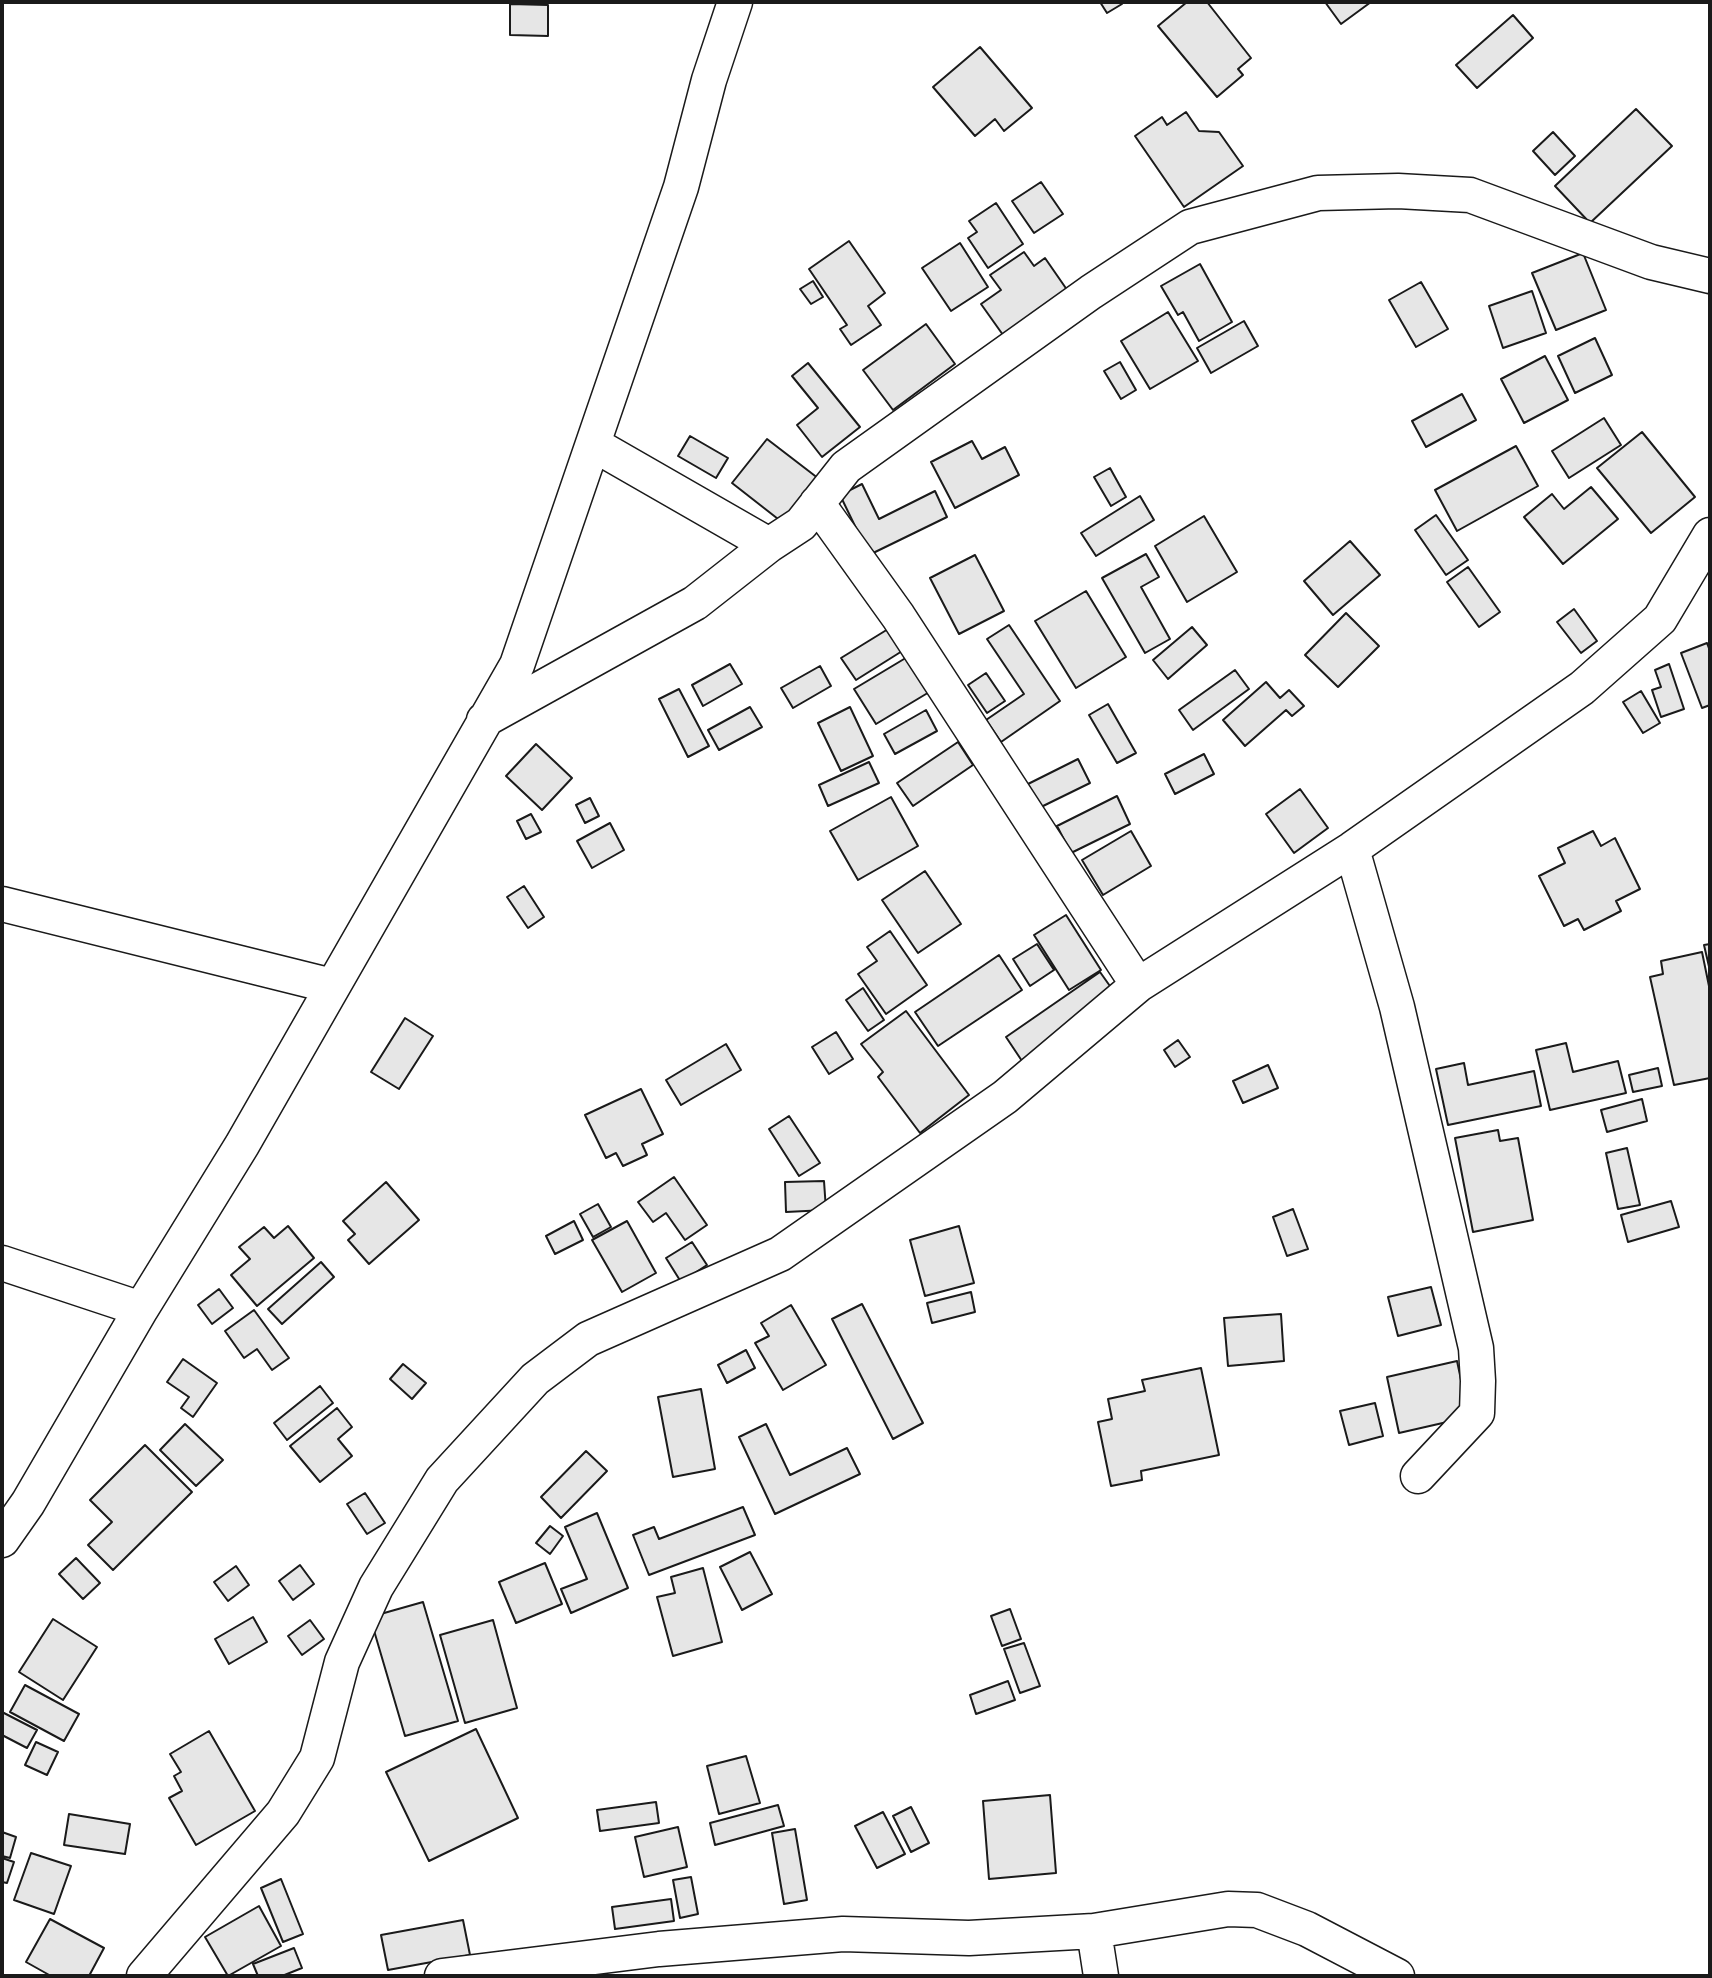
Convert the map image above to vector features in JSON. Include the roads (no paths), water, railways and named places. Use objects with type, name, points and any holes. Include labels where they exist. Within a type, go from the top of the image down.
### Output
[{"type":"street","points":[[2,1540],[28,1503],[141,1309],[242,1145],[517,665],[681,187],[709,80],[735,2]]},
{"type":"street","points":[[484,720],[679,614],[801,524],[846,467],[1091,292],[1190,227],[1279,202],[1332,192],[1398,191],[1470,195],[1651,262],[1710,276]]},
{"type":"street","points":[[593,444],[769,545]]},
{"type":"street","points":[[817,503],[898,616],[1138,985]]},
{"type":"street","points":[[144,1976],[283,1813],[317,1758],[342,1662],[376,1587],[442,1480],[535,1379],[588,1339],[780,1254],[1005,1097],[1138,985],[1352,849],[1582,688],[1660,619],[1710,535]]},
{"type":"street","points":[[1352,849],[1397,1007],[1476,1348],[1477,1413],[1418,1476]]},
{"type":"street","points":[[2,904],[332,986]]},
{"type":"street","points":[[2,1263],[141,1309]]},
{"type":"street","points":[[442,1976],[659,1949],[843,1934],[969,1938],[1094,1931],[1228,1909],[1257,1910],[1307,1929],[1397,1976]]},
{"type":"street","points":[[1094,1931],[1101,1976]]}]
